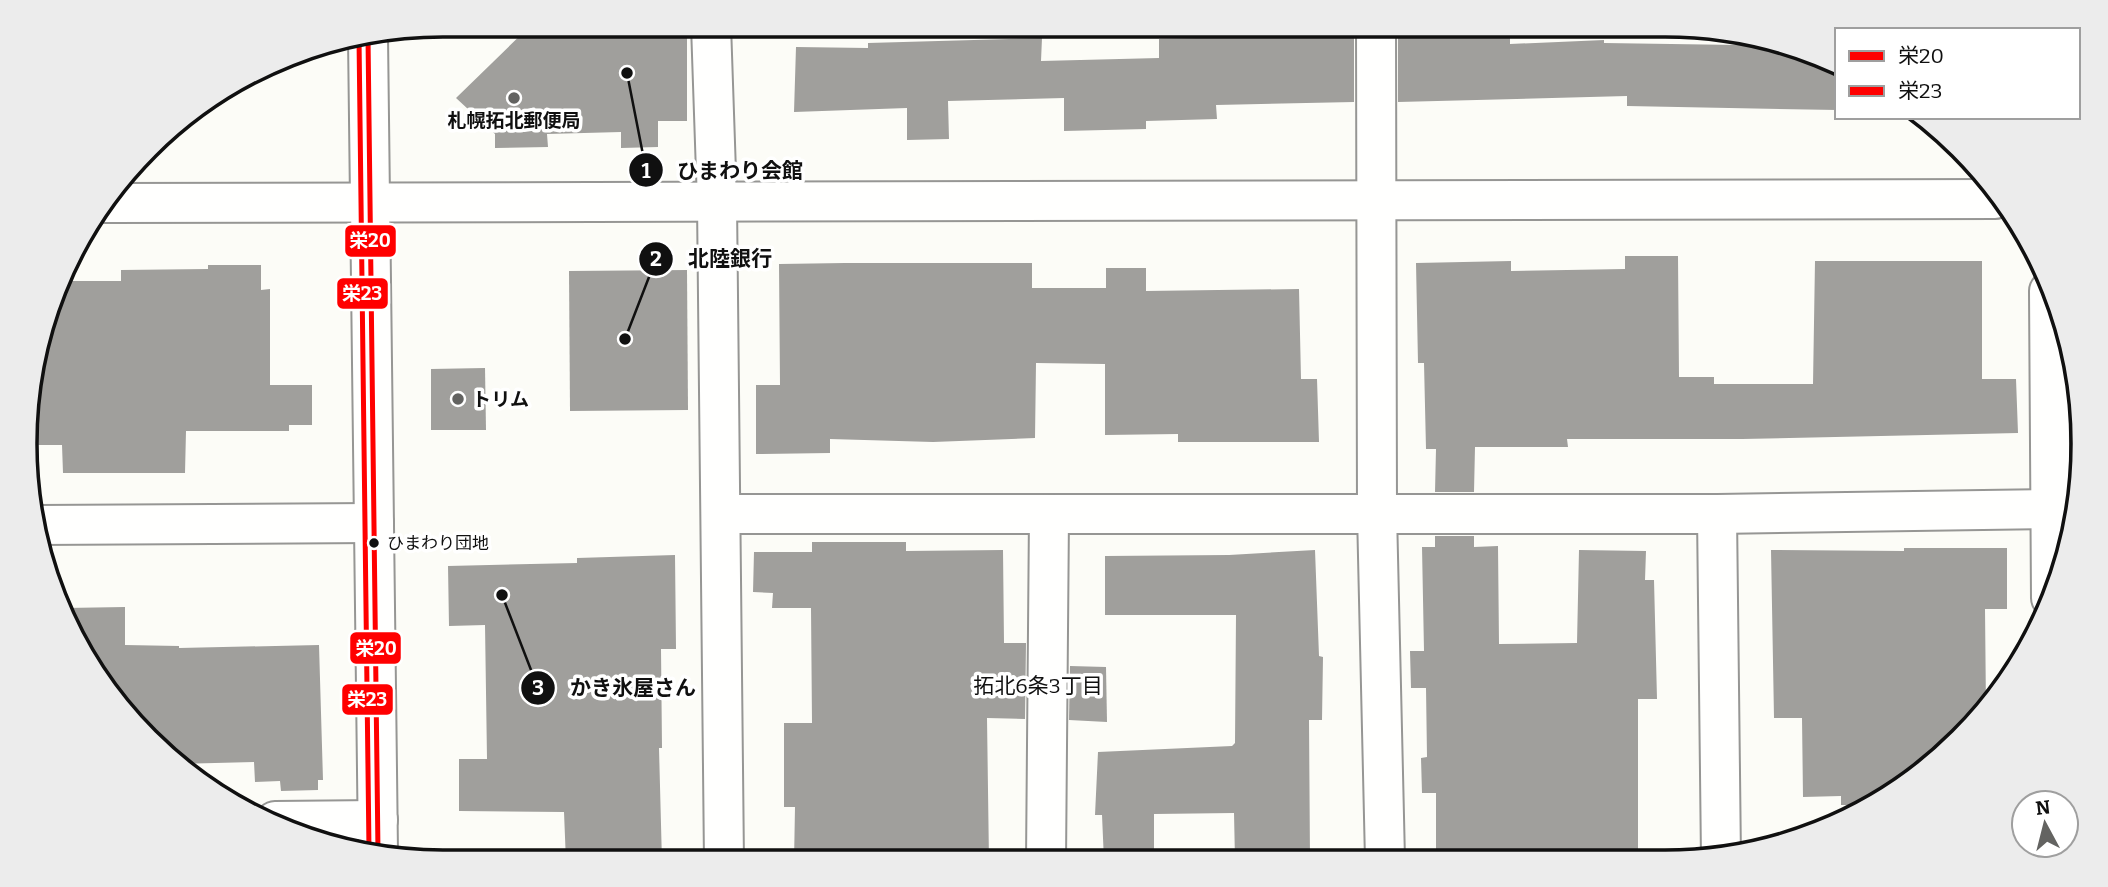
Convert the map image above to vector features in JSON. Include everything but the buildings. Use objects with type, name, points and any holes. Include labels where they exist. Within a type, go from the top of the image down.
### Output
[{"type":"street","points":[[711,37],[717,202],[724,850]]},
{"type":"street","points":[[1377,37],[1377,513],[1385,850]]},
{"type":"street","points":[[303,825],[378,836],[368,44]]},
{"type":"street","points":[[116,203],[1989,199]]},
{"type":"street","points":[[2049,311],[2051,571]]},
{"type":"street","points":[[721,514],[1717,514],[2050,509]]},
{"type":"street","points":[[1717,514],[1721,846]]},
{"type":"street","points":[[1046,850],[1049,515]]},
{"type":"street","points":[[45,525],[374,523]]},
{"type":"transit line","name":"栄20","points":[[368,44],[378,845]]},
{"type":"transit line","name":"栄23","points":[[359,46],[369,843]]},
{"type":"place","name":"ひまわり会館","points":[[627,73]]},
{"type":"place","name":"札幌拓北郵便局","points":[[514,98]]},
{"type":"place","name":"北陸銀行","points":[[625,339]]},
{"type":"place","name":"トリム","points":[[458,399]]},
{"type":"place","name":"ひまわり団地","points":[[374,543]]},
{"type":"place","name":"かき氷屋さん","points":[[502,595]]},
{"type":"district","name":"拓北6条3丁目","points":[[1038,686]]}]
